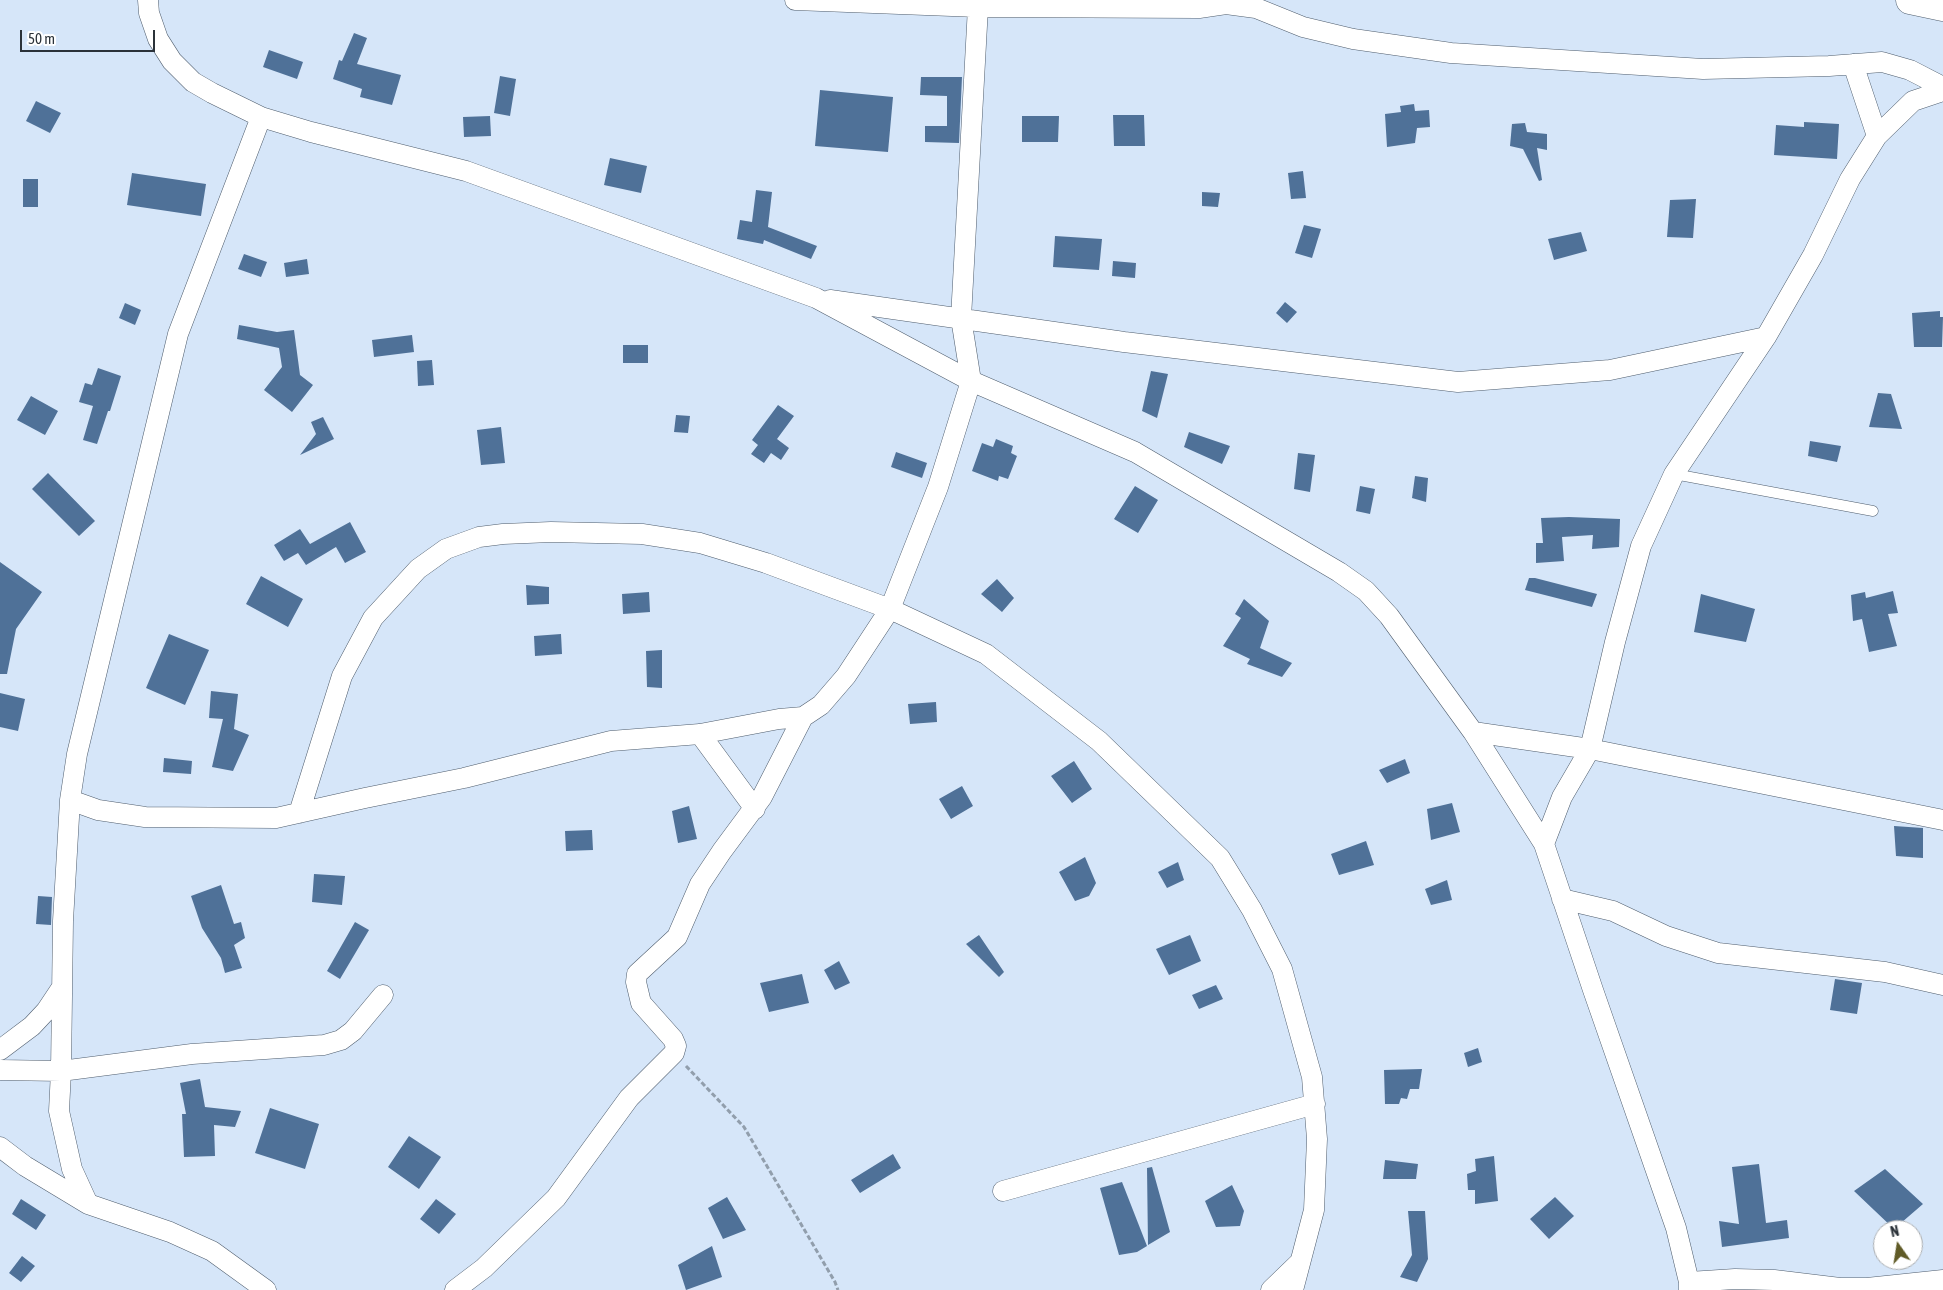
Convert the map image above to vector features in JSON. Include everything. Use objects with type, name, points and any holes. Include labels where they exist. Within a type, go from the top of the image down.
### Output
[{"type":"main road","points":[[1910,0],[1943,7]]},
{"type":"street","points":[[148,0],[149,13],[158,39],[172,61],[193,82],[261,117],[311,132],[466,171],[816,298],[971,381],[1135,452],[1366,591],[1390,616],[1472,732],[1544,844],[1676,1228],[1689,1286],[1734,1279],[1769,1285],[1867,1288],[1943,1280]]},
{"type":"street","points":[[795,0],[978,7],[1199,8],[1226,4],[1256,8],[1303,27],[1353,39],[1451,53],[1703,68],[1882,62],[1910,70],[1943,89]]},
{"type":"street","points":[[455,1290],[491,1261],[556,1198],[629,1098],[674,1053],[676,1046],[673,1039],[641,1003],[636,982],[637,974],[677,937],[700,884],[722,851],[755,809],[803,717],[820,705],[846,676],[890,609],[938,487],[971,381],[961,318],[978,7]]},
{"type":"street","points":[[1853,64],[1877,136]]},
{"type":"street","points":[[1544,844],[1562,797],[1590,749],[1614,642],[1641,546],[1674,474],[1766,337],[1813,255],[1850,179],[1877,136],[1913,101],[1943,89]]},
{"type":"street","points":[[88,1204],[72,1169],[59,1111],[62,921],[70,800],[77,754],[178,334],[261,117]]},
{"type":"street","points":[[816,298],[1124,342],[1458,382],[1610,370],[1766,337]]},
{"type":"street","points":[[299,813],[342,676],[373,618],[418,569],[446,549],[479,537],[542,533],[642,534],[700,543],[766,563],[890,609],[986,654],[1100,741],[1220,858],[1252,910],[1282,969],[1312,1077],[1315,1104],[1314,1210],[1293,1290]]},
{"type":"street","points":[[70,800],[98,810],[145,816],[260,819],[299,813],[357,799],[464,778],[611,741],[700,734],[780,719],[803,717]]},
{"type":"street","points":[[1472,732],[1590,749],[1943,820]]},
{"type":"street","points":[[700,734],[755,809]]},
{"type":"street","points":[[1562,899],[1614,911],[1666,936],[1718,953],[1885,972],[1943,985]]},
{"type":"street","points":[[0,1050],[32,1026],[46,1011],[62,987]]},
{"type":"street","points":[[0,1070],[61,1071],[192,1054],[324,1045],[341,1040],[353,1031],[383,995]]},
{"type":"street","points":[[1003,1191],[1315,1104]]},
{"type":"street","points":[[0,1147],[25,1166],[88,1204],[170,1232],[212,1250],[266,1290]]},
{"type":"street","points":[[1271,1290],[1301,1261]]},
{"type":"lane","points":[[1674,474],[1873,512]]},
{"type":"path","points":[[674,1053],[744,1127],[838,1290]]},
{"type":"building","points":[[354,33],[367,38],[357,64],[401,75],[392,105],[360,97],[362,89],[333,79],[339,60],[342,61]]},
{"type":"building","points":[[269,50],[303,62],[297,79],[263,67]]},
{"type":"building","points":[[500,76],[516,79],[510,116],[494,113]]},
{"type":"building","points":[[921,77],[962,77],[959,143],[925,142],[925,126],[947,126],[947,96],[920,95]]},
{"type":"building","points":[[820,90],[893,97],[888,152],[815,146]]},
{"type":"building","points":[[36,101],[61,113],[50,133],[26,121]]},
{"type":"building","points":[[1414,104],[1415,111],[1429,110],[1430,127],[1417,128],[1415,143],[1387,147],[1385,114],[1401,112],[1400,106]]},
{"type":"building","points":[[1113,115],[1144,115],[1145,146],[1114,146]]},
{"type":"building","points":[[490,116],[491,136],[464,137],[463,117]]},
{"type":"building","points":[[1022,116],[1059,116],[1058,142],[1022,142]]},
{"type":"building","points":[[1804,122],[1839,124],[1837,159],[1774,155],[1776,125],[1804,127]]},
{"type":"building","points":[[1525,123],[1527,132],[1547,134],[1547,150],[1537,148],[1542,180],[1539,181],[1523,149],[1510,146],[1512,124]]},
{"type":"building","points":[[610,158],[647,166],[641,193],[604,185]]},
{"type":"building","points":[[1303,171],[1306,198],[1291,199],[1288,173]]},
{"type":"building","points":[[132,173],[206,184],[201,216],[127,205]]},
{"type":"building","points":[[23,179],[38,179],[38,207],[23,207]]},
{"type":"building","points":[[756,190],[772,192],[768,227],[817,246],[811,259],[764,240],[763,244],[737,239],[740,220],[752,222]]},
{"type":"building","points":[[1202,192],[1220,193],[1218,207],[1202,206]]},
{"type":"building","points":[[1696,199],[1693,238],[1667,237],[1670,200]]},
{"type":"building","points":[[1304,225],[1321,229],[1312,258],[1295,253]]},
{"type":"building","points":[[1581,232],[1587,251],[1554,260],[1548,239]]},
{"type":"building","points":[[1055,236],[1102,239],[1099,270],[1053,267]]},
{"type":"building","points":[[244,254],[267,262],[261,277],[238,269]]},
{"type":"building","points":[[307,259],[309,274],[286,277],[284,263]]},
{"type":"building","points":[[1113,261],[1136,263],[1135,278],[1112,276]]},
{"type":"building","points":[[1285,302],[1297,312],[1287,323],[1276,313]]},
{"type":"building","points":[[125,303],[141,310],[135,325],[119,318]]},
{"type":"building","points":[[1940,311],[1940,317],[1943,317],[1942,347],[1914,347],[1912,313]]},
{"type":"building","points":[[239,325],[277,332],[294,330],[300,375],[313,385],[292,412],[264,390],[282,367],[279,348],[237,339]]},
{"type":"building","points":[[412,335],[414,352],[374,357],[372,340]]},
{"type":"building","points":[[623,345],[648,345],[648,363],[623,363]]},
{"type":"building","points":[[432,360],[434,385],[418,386],[417,361]]},
{"type":"building","points":[[98,368],[121,376],[97,444],[83,440],[93,406],[79,402],[85,383],[92,385]]},
{"type":"building","points":[[1151,371],[1168,374],[1157,418],[1142,411]]},
{"type":"building","points":[[1878,393],[1891,394],[1902,429],[1869,427]]},
{"type":"building","points":[[31,396],[58,411],[45,435],[17,420]]},
{"type":"building","points":[[778,405],[794,416],[777,439],[789,448],[781,460],[771,453],[764,463],[751,454],[758,445],[752,440]]},
{"type":"building","points":[[676,415],[690,416],[688,433],[674,432]]},
{"type":"building","points":[[323,417],[334,439],[300,455],[316,434],[311,422]]},
{"type":"building","points":[[501,427],[505,463],[481,465],[477,430]]},
{"type":"building","points":[[1189,432],[1230,446],[1222,464],[1184,447]]},
{"type":"building","points":[[996,439],[1013,446],[1011,453],[1017,456],[1008,479],[999,476],[998,481],[972,471],[982,443],[993,447]]},
{"type":"building","points":[[1810,441],[1841,446],[1837,462],[1808,456]]},
{"type":"building","points":[[896,452],[927,463],[922,478],[891,467]]},
{"type":"building","points":[[1298,453],[1315,455],[1310,492],[1294,489]]},
{"type":"building","points":[[48,473],[95,521],[79,536],[32,489]]},
{"type":"building","points":[[1415,476],[1428,478],[1426,502],[1412,498]]},
{"type":"building","points":[[1135,486],[1158,500],[1138,533],[1114,519]]},
{"type":"building","points":[[1360,486],[1375,489],[1370,514],[1356,511]]},
{"type":"building","points":[[1541,518],[1620,519],[1619,547],[1592,549],[1593,535],[1562,537],[1564,561],[1536,563],[1536,543],[1543,543]]},
{"type":"building","points":[[350,522],[366,552],[345,563],[336,547],[306,565],[298,553],[284,561],[274,545],[300,529],[310,544]]},
{"type":"building","points":[[0,562],[42,592],[16,629],[7,674],[0,674]]},
{"type":"building","points":[[261,576],[303,599],[288,627],[246,604]]},
{"type":"building","points":[[1529,578],[1597,594],[1592,607],[1525,590]]},
{"type":"building","points":[[997,579],[1014,598],[1002,612],[981,594]]},
{"type":"building","points":[[526,585],[549,587],[549,604],[527,605]]},
{"type":"building","points":[[1893,591],[1898,613],[1888,614],[1897,646],[1869,652],[1862,619],[1853,621],[1851,595],[1865,592],[1866,598]]},
{"type":"building","points":[[649,592],[650,612],[623,614],[622,594]]},
{"type":"building","points":[[1701,594],[1755,609],[1746,642],[1694,632]]},
{"type":"building","points":[[1244,599],[1269,621],[1260,648],[1292,663],[1282,677],[1247,664],[1250,659],[1223,646],[1241,618],[1235,614]]},
{"type":"building","points":[[169,634],[209,650],[185,705],[146,688]]},
{"type":"building","points":[[561,634],[562,654],[535,656],[534,636]]},
{"type":"building","points":[[662,650],[662,688],[647,687],[646,651]]},
{"type":"building","points":[[211,691],[238,694],[234,729],[249,735],[233,771],[212,767],[223,719],[209,718]]},
{"type":"building","points":[[0,693],[25,699],[18,731],[0,727]]},
{"type":"building","points":[[936,702],[937,722],[910,724],[908,704]]},
{"type":"building","points":[[164,758],[192,761],[191,774],[163,772]]},
{"type":"building","points":[[1405,759],[1410,773],[1387,783],[1379,770]]},
{"type":"building","points":[[1074,761],[1092,789],[1072,803],[1051,776]]},
{"type":"building","points":[[962,786],[973,806],[951,819],[939,799]]},
{"type":"building","points":[[1452,803],[1460,832],[1431,840],[1427,809]]},
{"type":"building","points":[[689,806],[697,839],[678,843],[672,811]]},
{"type":"building","points":[[1894,826],[1923,828],[1923,858],[1896,856]]},
{"type":"building","points":[[592,830],[593,850],[566,851],[565,831]]},
{"type":"building","points":[[1366,841],[1374,865],[1339,875],[1331,854]]},
{"type":"building","points":[[1085,857],[1096,883],[1089,896],[1075,901],[1059,872]]},
{"type":"building","points":[[1178,862],[1184,880],[1167,888],[1158,872]]},
{"type":"building","points":[[314,874],[345,876],[342,905],[312,902]]},
{"type":"building","points":[[1447,880],[1452,900],[1431,905],[1425,889]]},
{"type":"building","points":[[221,885],[234,924],[241,922],[245,938],[234,945],[242,968],[225,973],[221,958],[202,928],[191,896]]},
{"type":"building","points":[[38,896],[52,897],[51,925],[36,924]]},
{"type":"building","points":[[355,922],[369,930],[340,979],[327,971]]},
{"type":"building","points":[[979,935],[1004,972],[999,977],[966,944]]},
{"type":"building","points":[[1190,935],[1201,961],[1169,975],[1156,949]]},
{"type":"building","points":[[839,961],[850,983],[835,990],[824,970]]},
{"type":"building","points":[[802,974],[809,1003],[769,1012],[760,983]]},
{"type":"building","points":[[1835,979],[1862,983],[1857,1014],[1830,1010]]},
{"type":"building","points":[[1216,985],[1223,999],[1199,1009],[1192,995]]},
{"type":"building","points":[[1478,1048],[1482,1062],[1468,1067],[1464,1053]]},
{"type":"building","points":[[1422,1069],[1419,1089],[1410,1089],[1407,1099],[1401,1098],[1399,1104],[1385,1104],[1384,1070]]},
{"type":"building","points":[[200,1079],[205,1107],[241,1111],[235,1127],[214,1125],[215,1156],[184,1157],[182,1114],[186,1114],[180,1083]]},
{"type":"building","points":[[270,1108],[319,1124],[305,1169],[255,1153]]},
{"type":"building","points":[[409,1136],[441,1157],[419,1189],[388,1167]]},
{"type":"building","points":[[893,1154],[901,1168],[860,1193],[851,1180]]},
{"type":"building","points":[[1494,1156],[1498,1201],[1475,1204],[1475,1190],[1468,1190],[1467,1174],[1476,1171],[1475,1159]]},
{"type":"building","points":[[1385,1160],[1418,1164],[1416,1179],[1383,1179]]},
{"type":"building","points":[[1759,1164],[1766,1223],[1787,1220],[1789,1238],[1722,1247],[1719,1221],[1739,1224],[1732,1167]]},
{"type":"building","points":[[1152,1167],[1170,1232],[1148,1245],[1147,1168]]},
{"type":"building","points":[[1885,1169],[1923,1204],[1904,1220],[1885,1220],[1854,1191]]},
{"type":"building","points":[[1122,1182],[1147,1246],[1137,1252],[1119,1255],[1100,1188]]},
{"type":"building","points":[[1232,1185],[1244,1211],[1240,1226],[1216,1227],[1205,1201]]},
{"type":"building","points":[[727,1197],[746,1230],[723,1239],[708,1208]]},
{"type":"building","points":[[1555,1197],[1574,1216],[1549,1239],[1530,1219]]},
{"type":"building","points":[[21,1199],[46,1215],[36,1230],[12,1214]]},
{"type":"building","points":[[436,1199],[456,1214],[439,1234],[420,1219]]},
{"type":"building","points":[[1408,1211],[1425,1211],[1428,1259],[1417,1282],[1400,1277],[1412,1255]]},
{"type":"building","points":[[712,1246],[722,1277],[686,1290],[678,1265]]},
{"type":"building","points":[[22,1256],[35,1266],[21,1282],[9,1273]]}]
